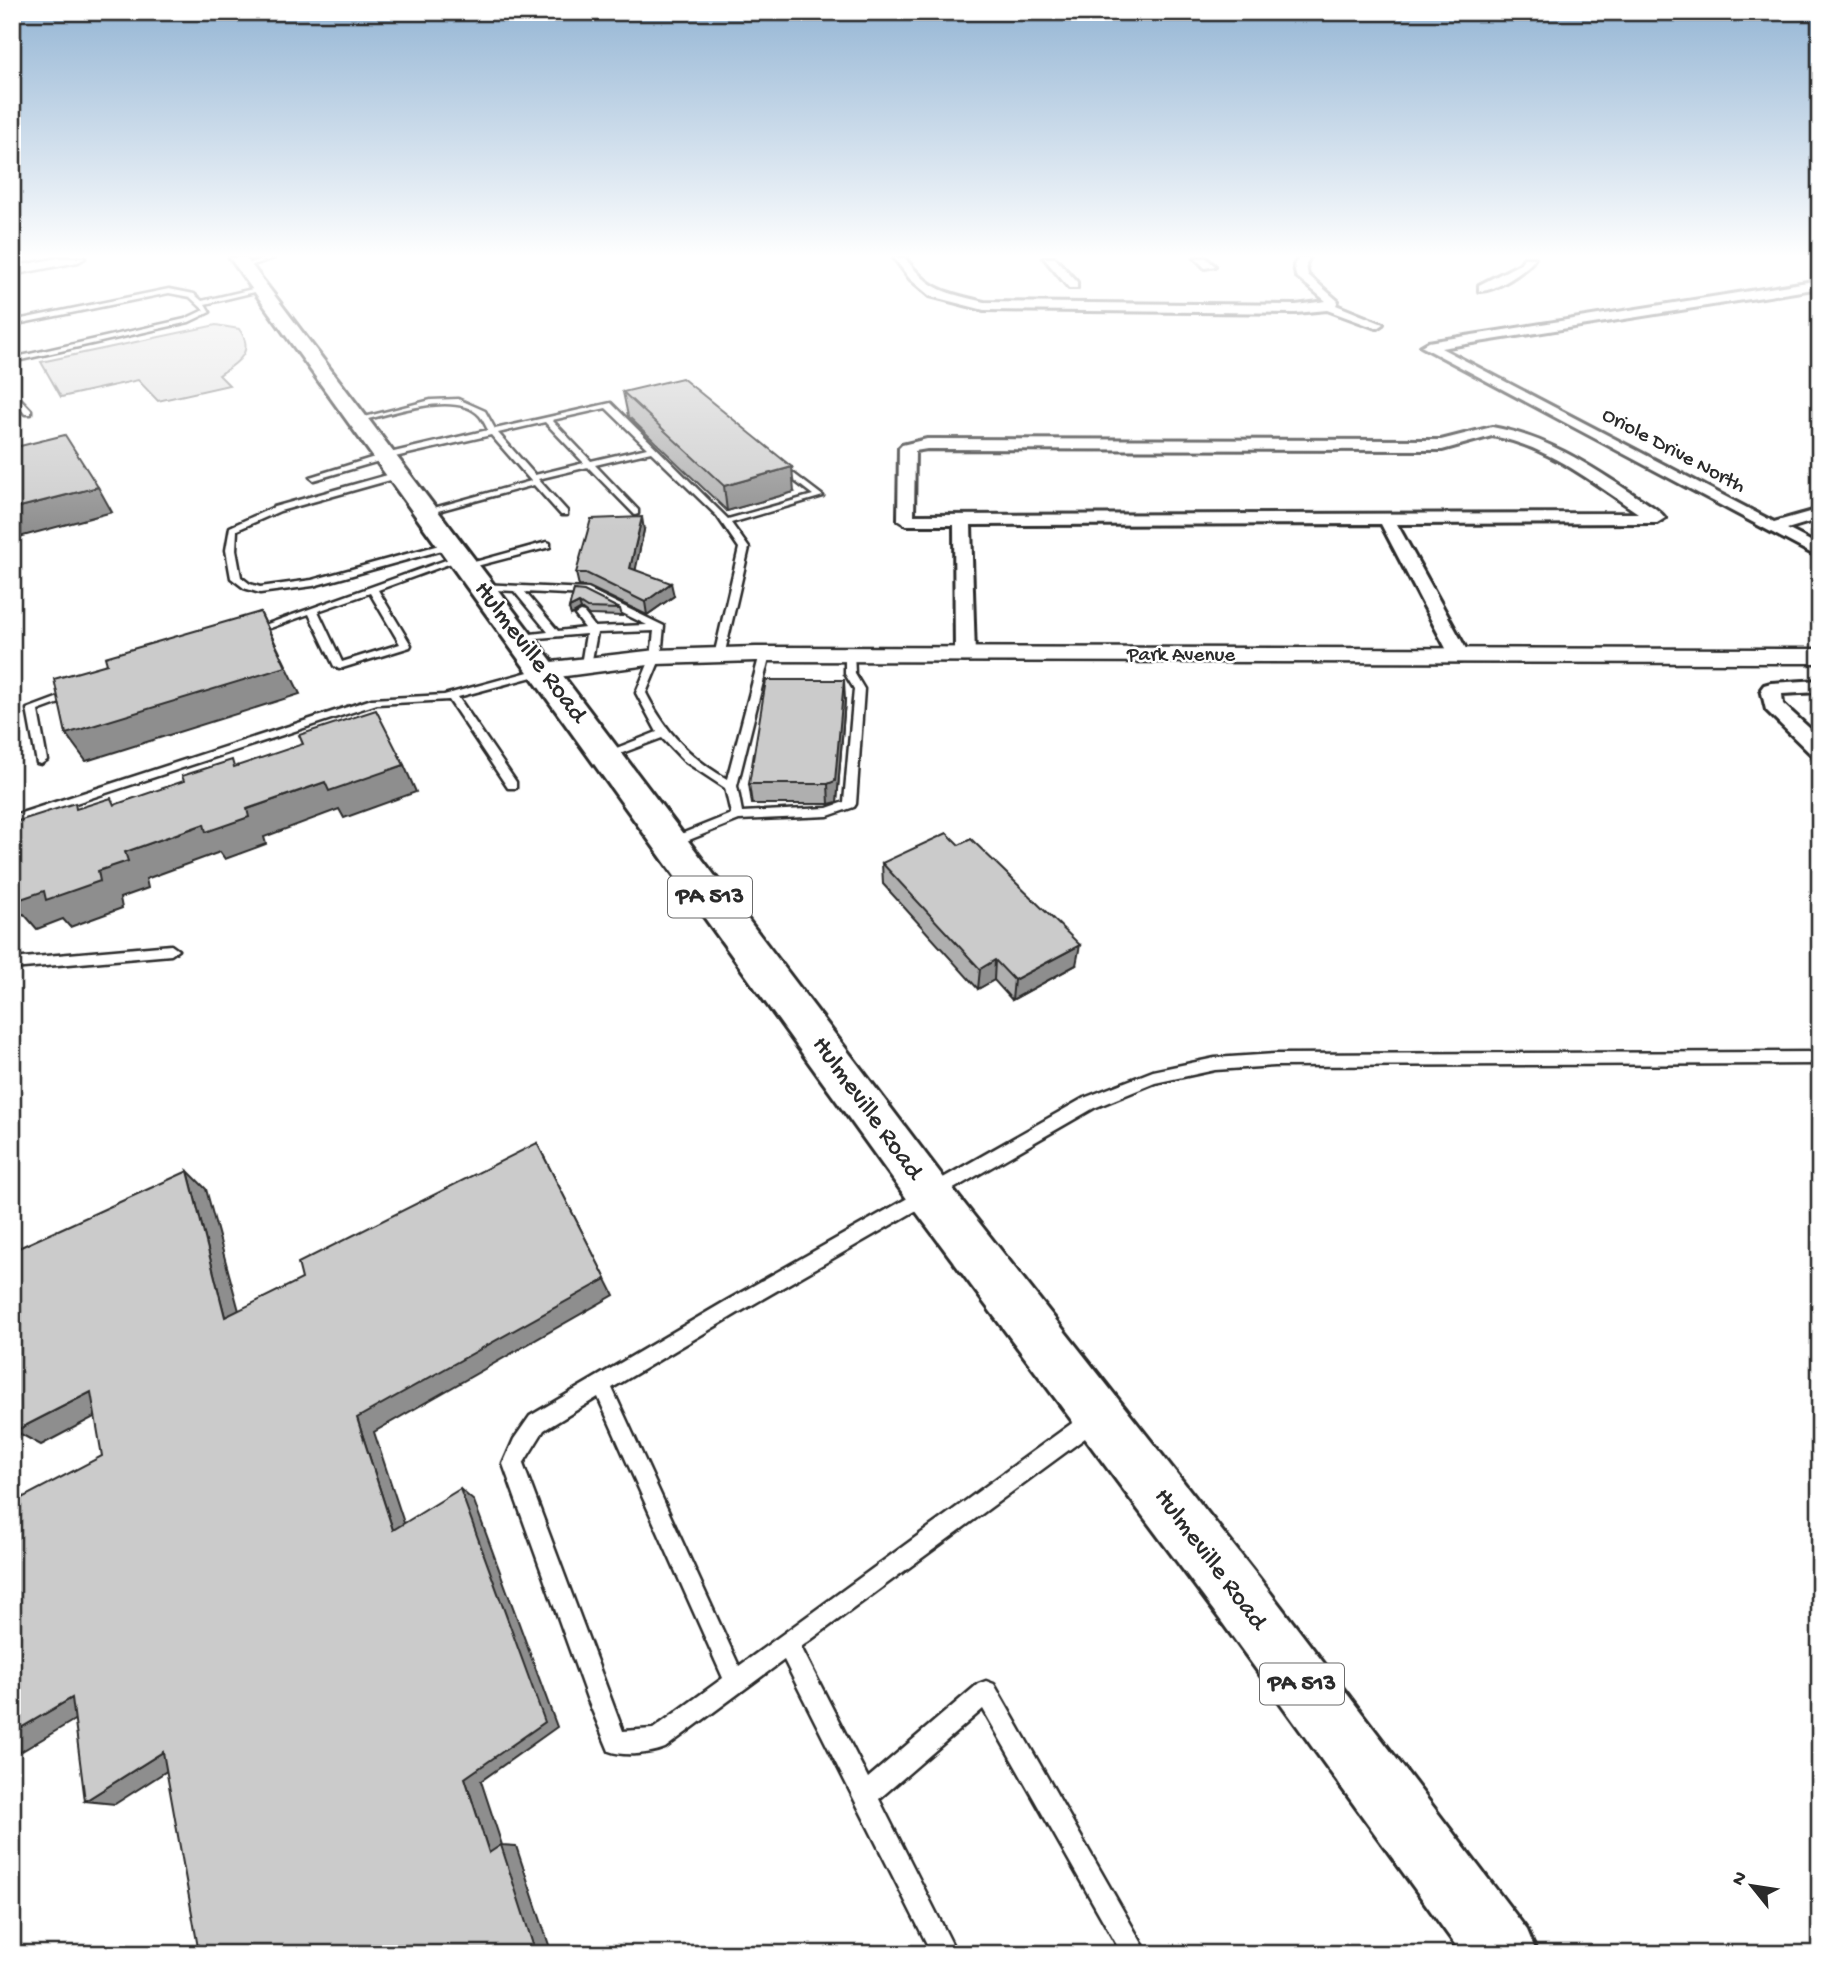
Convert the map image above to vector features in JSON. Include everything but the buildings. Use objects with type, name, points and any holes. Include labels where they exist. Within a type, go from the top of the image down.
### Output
[{"type":"main road","name":"Hulmeville Road","points":[[306,350],[930,1196],[1100,1416],[1503,1954]]},
{"type":"street","name":"Oriole Drive North","points":[[1435,350],[1820,554]]},
{"type":"street","points":[[1492,431],[1537,442],[1657,518],[1386,518],[962,520],[906,520],[907,449],[927,444],[1441,445],[1492,431]]},
{"type":"street","points":[[1772,528],[1820,514]]},
{"type":"street","points":[[1386,518],[1460,656]]},
{"type":"street","points":[[962,520],[965,655]]},
{"type":"street","name":"Park Avenue","points":[[543,671],[656,657],[765,654],[1820,656]]},
{"type":"street","points":[[1820,686],[1770,690],[1773,705],[1820,750]]},
{"type":"lane","points":[[12,360],[58,350]]},
{"type":"lane","points":[[12,391],[28,412]]},
{"type":"lane","points":[[357,420],[431,402],[458,401],[482,413],[493,432],[564,513]]},
{"type":"lane","points":[[314,477],[384,457],[621,403]]},
{"type":"lane","points":[[608,405],[726,522],[744,548],[719,656]]},
{"type":"lane","points":[[546,419],[635,512]]},
{"type":"lane","points":[[426,513],[590,464],[653,449]]},
{"type":"lane","points":[[726,522],[819,496],[764,453]]},
{"type":"lane","points":[[398,475],[277,509],[233,529],[231,550],[236,578],[247,586],[260,590],[464,564],[516,588],[564,595],[588,592],[660,628]]},
{"type":"lane","points":[[236,637],[373,589],[547,545]]},
{"type":"lane","points":[[516,588],[555,634]]},
{"type":"lane","points":[[312,610],[339,666],[406,645],[373,589]]},
{"type":"lane","points":[[580,615],[592,630],[586,664]]},
{"type":"lane","points":[[519,638],[592,630],[660,628]]},
{"type":"lane","points":[[660,628],[656,657],[641,693],[649,712],[664,733],[697,767],[731,786]]},
{"type":"lane","points":[[737,816],[731,786],[765,654]]},
{"type":"lane","points":[[670,843],[737,816],[828,812],[850,804],[859,689],[850,674],[850,654]]},
{"type":"lane","points":[[12,820],[376,701],[452,696],[543,671]]},
{"type":"lane","points":[[41,760],[32,709],[83,691]]},
{"type":"lane","points":[[452,696],[512,785]]},
{"type":"lane","points":[[605,755],[664,733]]},
{"type":"lane","points":[[12,964],[171,950]]},
{"type":"lane","points":[[1100,1416],[657,1740],[617,1743],[513,1464],[521,1446],[537,1423],[601,1384],[1089,1103],[1153,1077],[1215,1065],[1275,1060],[1820,1058]]},
{"type":"lane","points":[[601,1384],[736,1683]]},
{"type":"lane","points":[[788,1644],[945,1954]]},
{"type":"lane","points":[[865,1796],[986,1692],[1136,1954]]},
{"type":"shaded area","points":[[99,350],[245,350],[238,361],[219,375],[229,385],[158,401],[138,380],[61,397],[41,362]]}]
